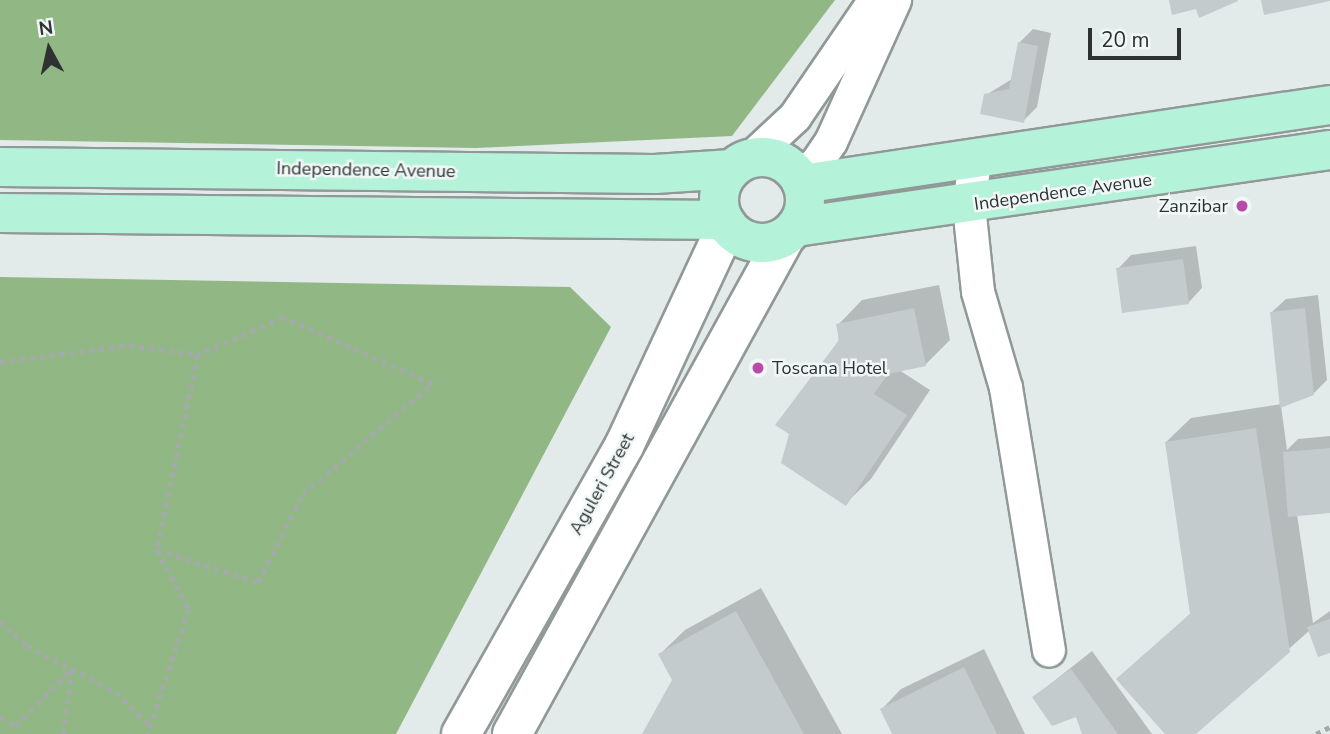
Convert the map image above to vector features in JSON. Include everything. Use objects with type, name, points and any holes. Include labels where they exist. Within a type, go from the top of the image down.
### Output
[{"type":"main road","points":[[512,734],[805,206],[799,179],[975,161],[1330,104]]},
{"type":"main road","name":"Independence Avenue","points":[[725,223],[754,243],[791,232],[1330,150]]},
{"type":"main road","name":"Independence Avenue","points":[[0,167],[655,174],[776,160],[799,179]]},
{"type":"main road","points":[[0,213],[725,223],[719,193],[741,164]]},
{"type":"main road","name":"Aguleri Street","points":[[461,734],[624,446],[725,223]]},
{"type":"street","points":[[741,164],[795,117],[875,0]]},
{"type":"street","points":[[799,179],[816,164],[831,142],[895,0]]},
{"type":"street","points":[[975,161],[969,206],[978,292],[1006,388],[1049,651]]},
{"type":"path","points":[[0,362],[129,345],[198,355],[284,318],[432,384],[303,494],[258,582],[157,551]]},
{"type":"path","points":[[148,734],[189,609],[157,551],[198,355]]},
{"type":"path","points":[[0,621],[27,646],[116,692],[150,726]]},
{"type":"path","points":[[0,717],[16,726],[71,669]]},
{"type":"path","points":[[63,734],[71,669]]},
{"type":"path","points":[[1317,734],[1330,727]]},
{"type":"green space","points":[[0,0],[835,0],[732,136],[476,148],[0,140]]},
{"type":"green space","points":[[0,277],[570,287],[611,327],[396,734],[0,734]]},
{"type":"building","points":[[1169,0],[1238,1],[1199,18],[1196,9],[1172,15]]},
{"type":"building","points":[[1261,0],[1330,0],[1330,1],[1264,15]]},
{"type":"building","points":[[1018,42],[1038,46],[1024,123],[980,114],[984,94],[1009,89]]},
{"type":"building","points":[[1183,259],[1189,304],[1122,313],[1116,268]]},
{"type":"building","points":[[914,308],[926,366],[888,374],[874,394],[907,415],[846,506],[781,463],[789,434],[775,425],[839,340],[836,324]]},
{"type":"building","points":[[1305,308],[1314,395],[1280,408],[1270,312]]},
{"type":"building","points":[[1256,428],[1290,652],[1196,734],[1165,734],[1116,679],[1190,614],[1165,442]]},
{"type":"building","points":[[1330,448],[1330,513],[1288,517],[1283,452]]},
{"type":"building","points":[[736,611],[804,734],[642,734],[672,680],[658,654]]},
{"type":"building","points":[[1330,619],[1330,653],[1318,657],[1307,627]]},
{"type":"building","points":[[964,667],[997,734],[892,734],[880,709]]},
{"type":"building","points":[[1071,669],[1118,734],[1082,734],[1076,717],[1052,726],[1032,697]]},
{"type":"place","name":"Zanzibar","points":[[1242,206]]},
{"type":"place","name":"Toscana Hotel","points":[[758,368]]}]
